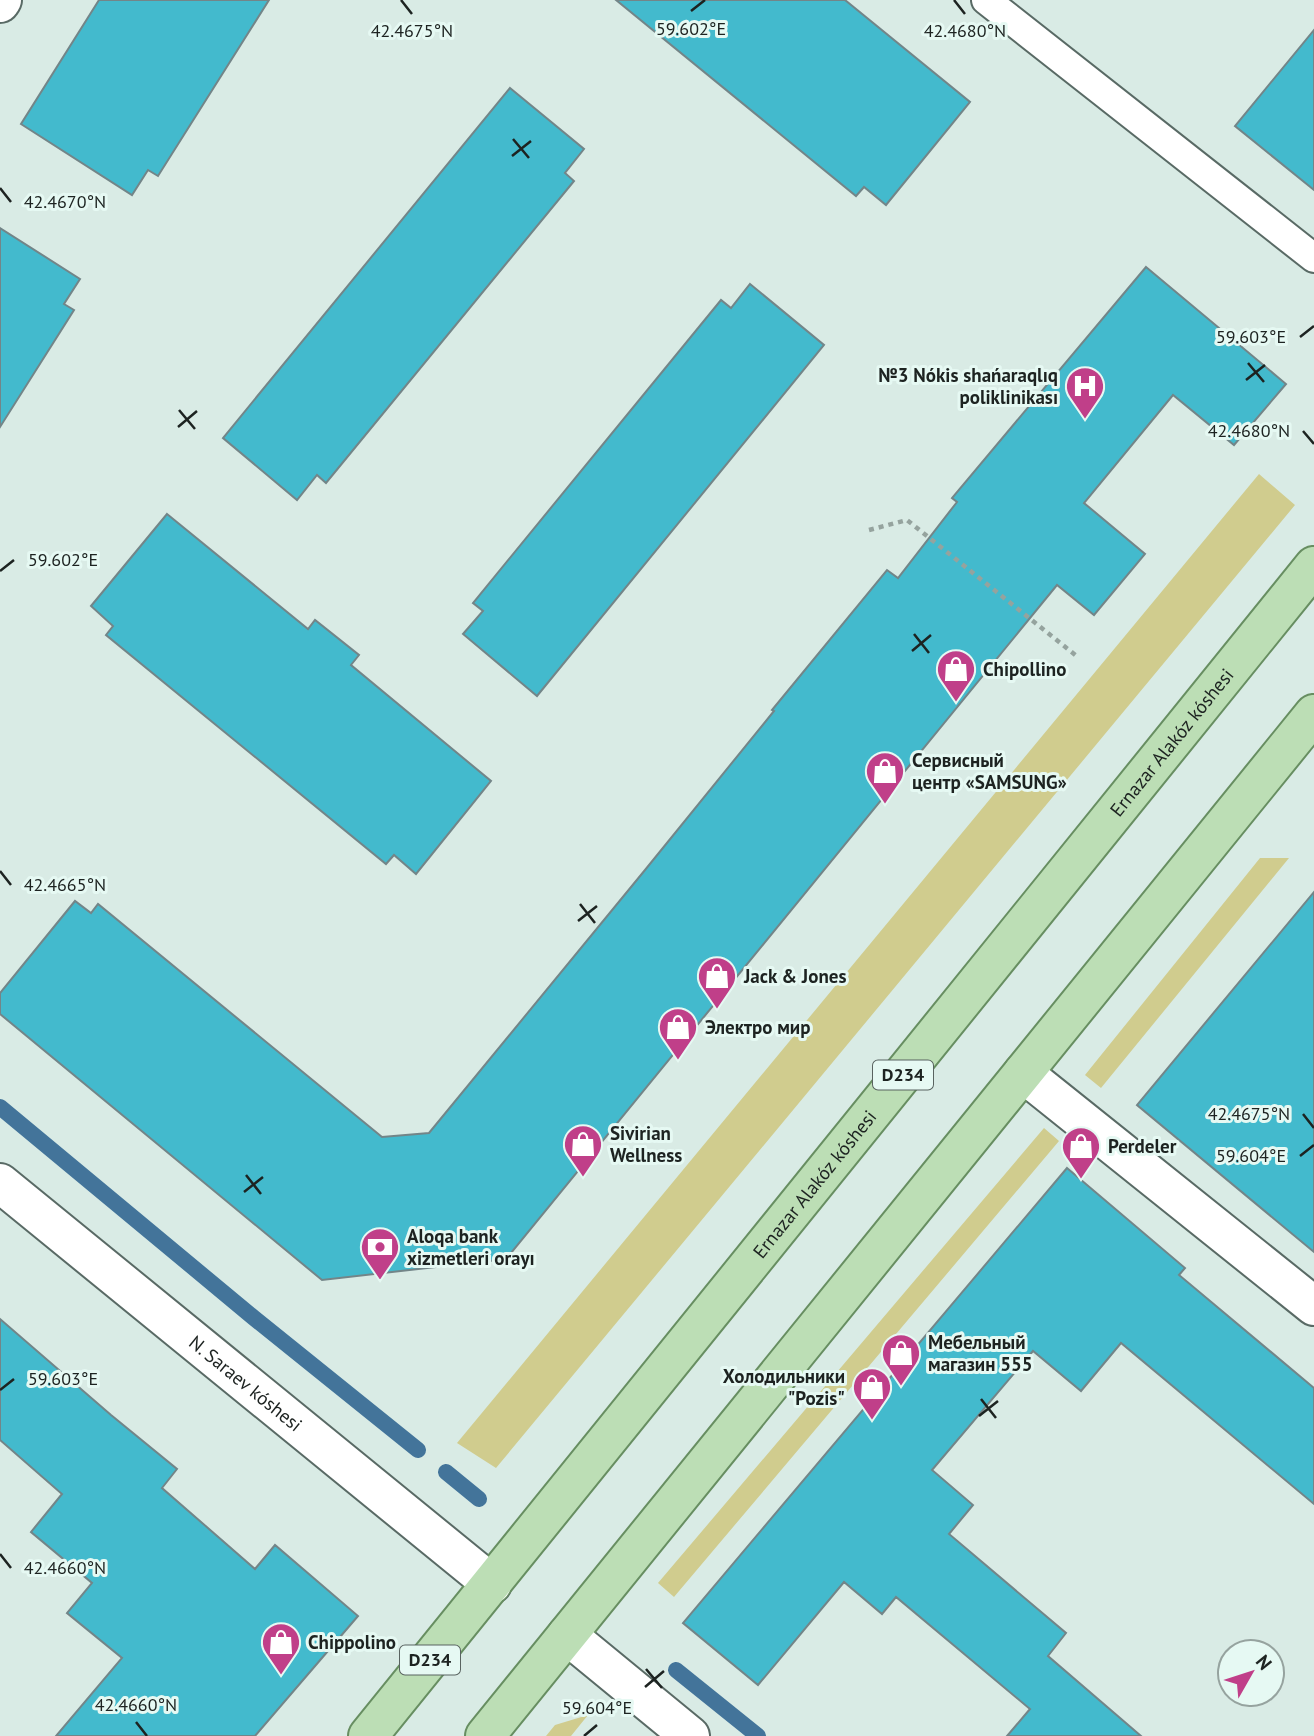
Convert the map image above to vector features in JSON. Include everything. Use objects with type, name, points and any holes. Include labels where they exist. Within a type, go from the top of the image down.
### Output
[{"type":"main road","name":"Ernazar Alakóz kóshesi","points":[[368,1736],[1314,566]]},
{"type":"main road","points":[[485,1736],[1314,714]]},
{"type":"street","points":[[1023,1073],[1314,1306]]},
{"type":"street","name":"N. Saraev kóshesi","points":[[0,1183],[492,1584]]},
{"type":"street","points":[[567,1634],[690,1736]]},
{"type":"lane","points":[[986,0],[1314,258]]},
{"type":"path","points":[[869,530],[907,520],[1079,658]]},
{"type":"shaded area","points":[[1259,474],[1295,505],[496,1468],[457,1443]]},
{"type":"shaded area","points":[[1260,858],[1289,858],[1101,1088],[1085,1075]]},
{"type":"shaded area","points":[[1044,1128],[1059,1141],[674,1597],[658,1583]]},
{"type":"shaded area","points":[[588,1715],[571,1736],[546,1736],[555,1725]]},
{"type":"building","points":[[99,0],[269,0],[158,176],[148,170],[132,195],[21,124]]},
{"type":"building","points":[[616,0],[845,0],[970,102],[886,205],[864,187],[856,196]]},
{"type":"building","points":[[1314,30],[1314,190],[1235,126]]},
{"type":"building","points":[[510,88],[584,149],[565,173],[574,181],[326,483],[317,475],[297,500],[223,438]]},
{"type":"building","points":[[0,228],[80,279],[64,304],[74,310],[0,427]]},
{"type":"building","points":[[1146,267],[1286,384],[1234,445],[1173,395],[1084,503],[1145,554],[1094,615],[1057,585],[506,1259],[322,1280],[0,1014],[0,993],[75,901],[91,913],[98,904],[382,1137],[429,1133],[887,570],[898,578],[957,502],[952,498]]},
{"type":"building","points":[[750,284],[824,345],[537,696],[463,634],[483,611],[473,603],[721,300],[731,308]]},
{"type":"building","points":[[167,514],[308,629],[315,620],[359,655],[351,665],[491,781],[416,874],[394,855],[386,864],[106,635],[113,626],[91,606]]},
{"type":"building","points":[[1314,892],[1314,1252],[1137,1105]]},
{"type":"building","points":[[1067,1168],[1185,1268],[1179,1275],[1314,1388],[1314,1504],[1121,1343],[1081,1391],[1033,1351],[932,1470],[973,1505],[949,1534],[1066,1633],[1048,1656],[1141,1736],[1007,1736],[1030,1709],[896,1597],[882,1614],[844,1582],[758,1685],[683,1623]]},
{"type":"building","points":[[0,1319],[177,1469],[162,1488],[255,1569],[275,1545],[358,1616],[255,1736],[56,1736],[122,1658],[67,1613],[92,1583],[31,1532],[62,1494],[0,1440]]},
{"type":"waterway","points":[[0,1107],[418,1450]]},
{"type":"waterway","points":[[446,1472],[479,1499]]},
{"type":"waterway","points":[[676,1670],[758,1736]]},
{"type":"place","name":"№3 Nókis shańaraqlıq poliklinikası","points":[[1085,420]]},
{"type":"place","name":"Chipollino","points":[[956,703]]},
{"type":"place","name":"Сервисный центр «SAMSUNG»","points":[[885,805]]},
{"type":"place","name":"Jack & Jones","points":[[717,1010]]},
{"type":"place","name":"Электро мир","points":[[678,1061]]},
{"type":"place","name":"Sivirian Wellness","points":[[583,1178]]},
{"type":"place","name":"Perdeler","points":[[1081,1180]]},
{"type":"place","name":"Aloqa bank xizmetleri orayı","points":[[380,1281]]},
{"type":"place","name":"Мебельный магазин 555","points":[[901,1387]]},
{"type":"place","name":"Холодильники \"Pozis\"","points":[[872,1421]]},
{"type":"place","name":"Chippolino","points":[[281,1676]]}]
